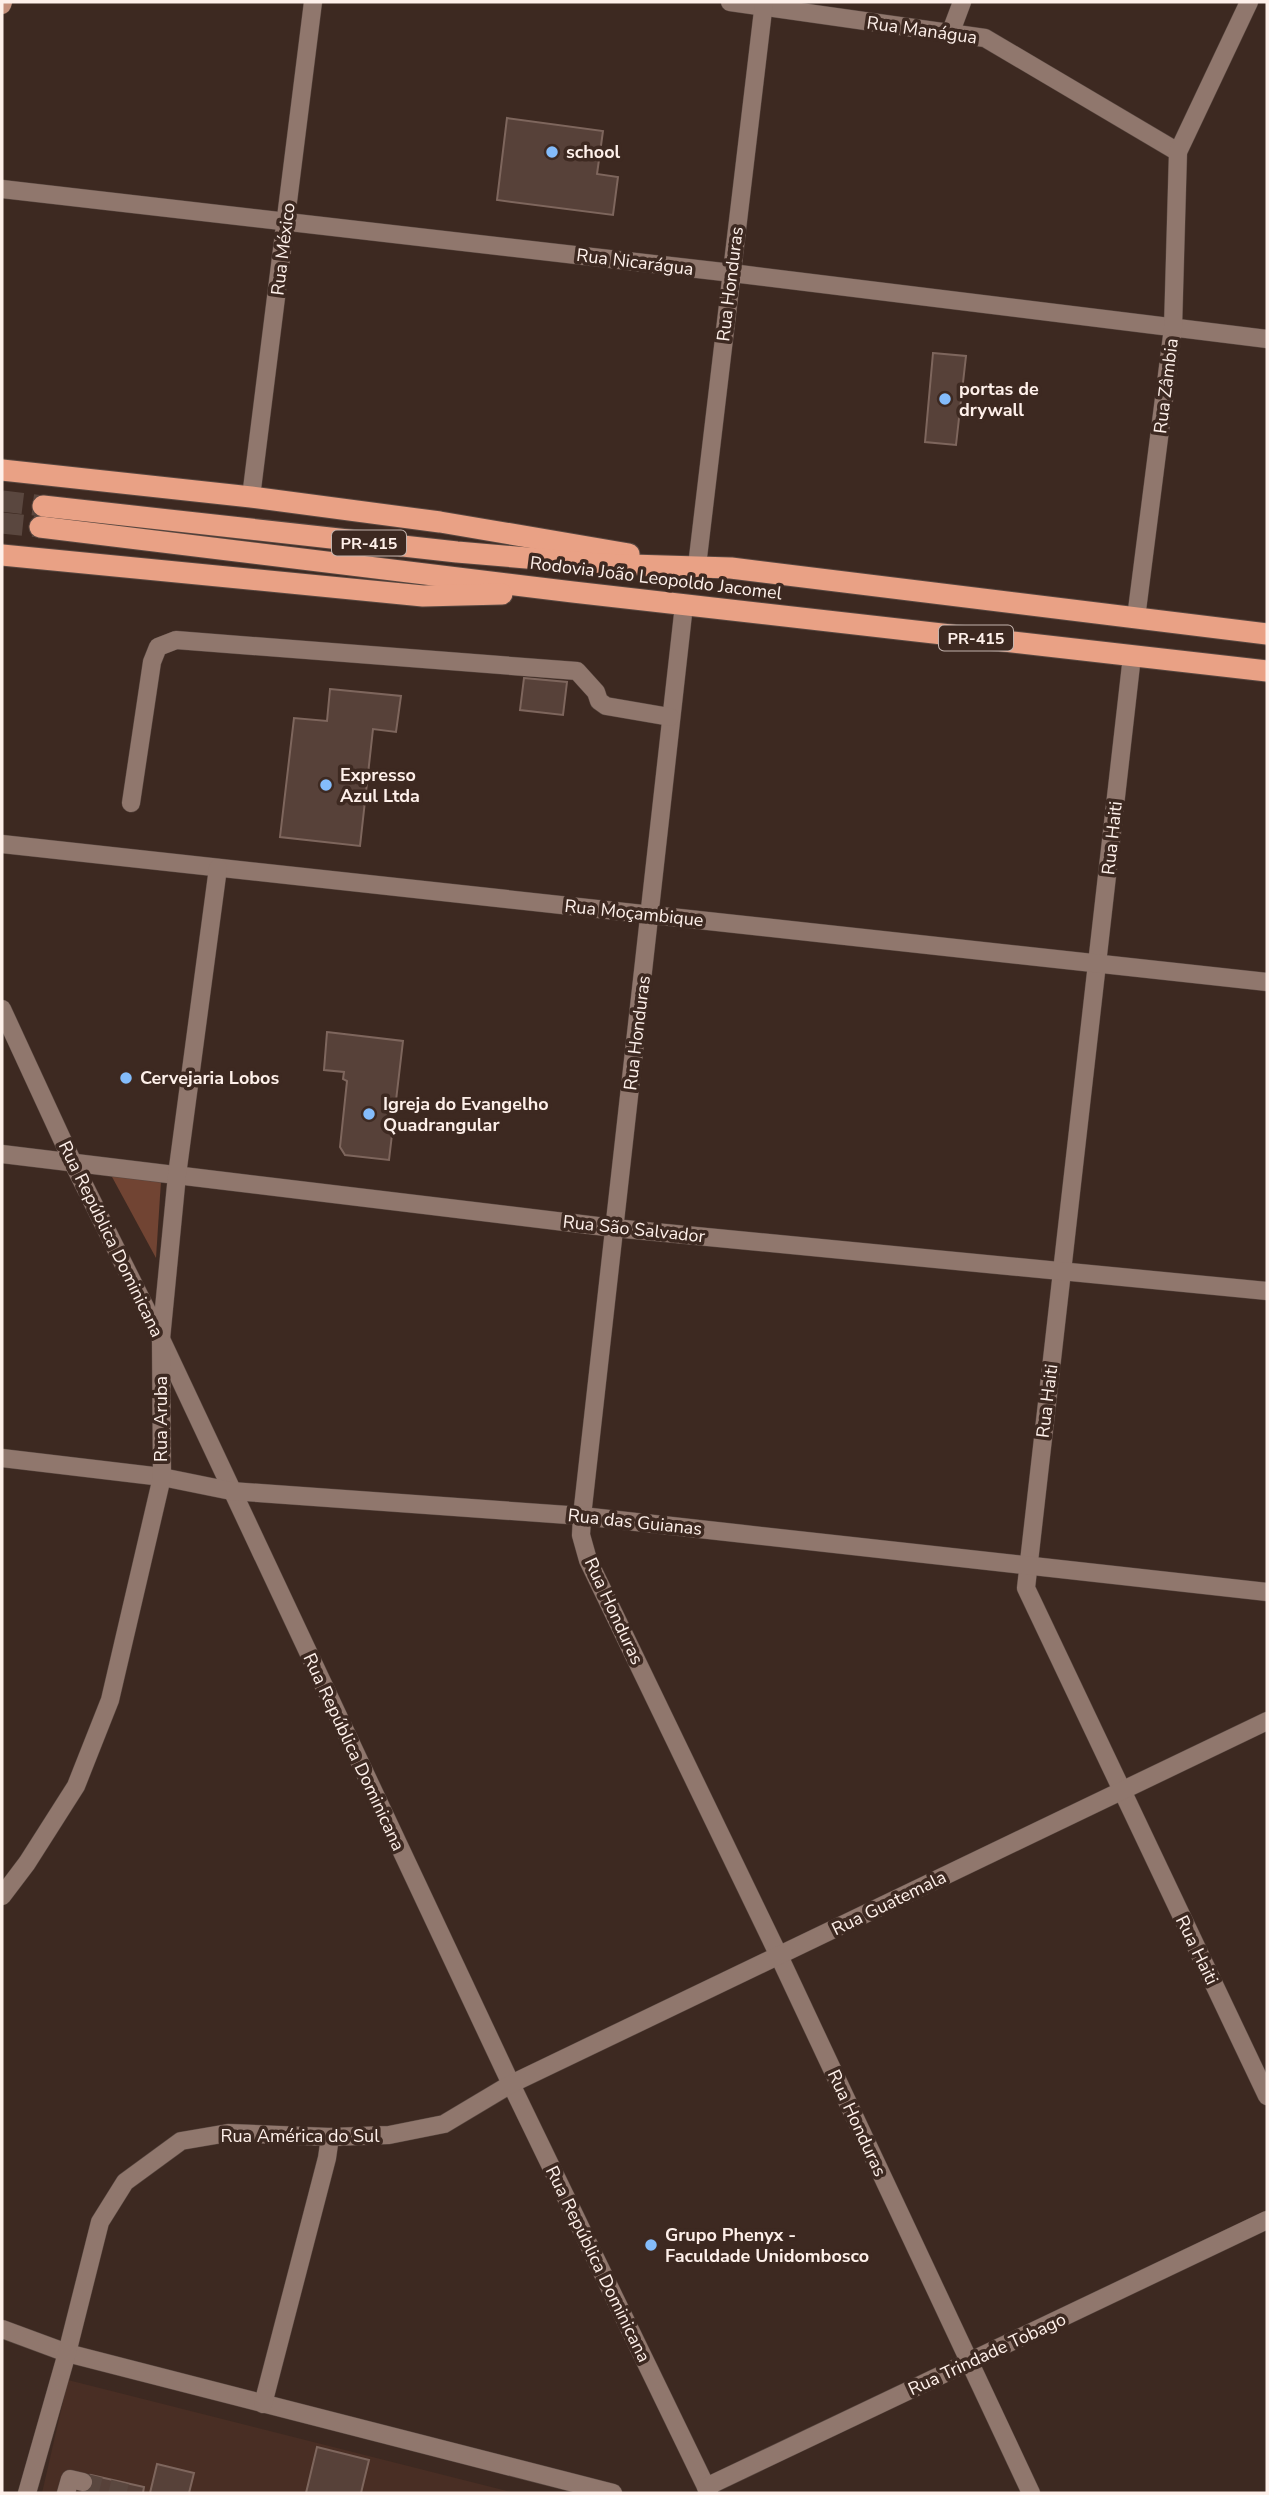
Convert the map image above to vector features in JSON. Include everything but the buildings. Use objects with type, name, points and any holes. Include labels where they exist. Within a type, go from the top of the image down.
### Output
[{"type":"highway","points":[[2,470],[251,497],[440,522],[697,566]]},
{"type":"highway","name":"Rodovia João Leopoldo Jacomel","points":[[43,506],[457,552],[597,564],[697,566],[1267,634]]},
{"type":"highway","name":"Rodovia João Leopoldo Jacomel","points":[[40,527],[573,592],[1267,671]]},
{"type":"highway","points":[[2,555],[423,596],[573,592]]},
{"type":"street","name":"Rua México","points":[[251,497],[313,2]]},
{"type":"street","name":"Rua Manágua","points":[[730,2],[763,4],[985,38],[1178,152]]},
{"type":"street","points":[[950,34],[962,2]]},
{"type":"street","points":[[1178,152],[1249,2]]},
{"type":"street","name":"Rua Honduras","points":[[697,566],[763,4]]},
{"type":"street","name":"Rua Zâmbia","points":[[1136,618],[1173,328],[1178,152]]},
{"type":"street","name":"Rua Nicarágua","points":[[2,189],[732,273],[1267,340]]},
{"type":"street","name":"Rua Honduras","points":[[684,605],[581,1535],[588,1560],[779,1956],[1031,2493]]},
{"type":"street","points":[[131,803],[152,662],[158,647],[176,640],[577,671],[597,692],[599,701],[606,706],[670,717]]},
{"type":"street","name":"Rua Haiti","points":[[1132,656],[1027,1588],[1267,2096]]},
{"type":"street","name":"Rua Moçambique","points":[[2,844],[1267,982]]},
{"type":"street","name":"Rua Aruba","points":[[2,1896],[27,1863],[76,1786],[110,1700],[162,1477],[161,1339],[177,1175],[218,868]]},
{"type":"street","name":"Rua República Dominicana","points":[[2,1009],[73,1163],[161,1339],[230,1491],[511,2084],[708,2490]]},
{"type":"street","name":"Rua São Salvador","points":[[2,1154],[614,1228],[1267,1291]]},
{"type":"street","name":"Rua das Guianas","points":[[2,1458],[162,1477],[230,1491],[582,1516],[1267,1592]]},
{"type":"street","name":"Rua Guatemala","points":[[511,2084],[1267,1721]]},
{"type":"street","name":"Rua América do Sul","points":[[27,2493],[67,2353],[100,2222],[125,2182],[181,2141],[228,2133],[330,2137],[389,2135],[444,2124],[511,2084]]},
{"type":"street","points":[[263,2404],[327,2158],[330,2137]]},
{"type":"street","name":"Rua Trindade Tobago","points":[[708,2490],[1267,2220]]},
{"type":"street","points":[[2,2329],[67,2353],[613,2493]]},
{"type":"street","points":[[66,2493],[70,2479],[83,2482]]},
{"type":"shaded area","points":[[111,1175],[161,1181],[156,1258]]},
{"type":"shaded area","points":[[68,2380],[515,2493],[42,2493]]},
{"type":"tunnel","points":[[2,501],[43,506]]},
{"type":"tunnel","points":[[2,523],[40,527]]},
{"type":"tunnel","points":[[83,2482],[127,2493]]},
{"type":"place","name":"school","points":[[552,152]]},
{"type":"place","name":"portas de drywall","points":[[945,399]]},
{"type":"place","name":"Expresso Azul Ltda","points":[[326,785]]},
{"type":"place","name":"Cervejaria Lobos","points":[[126,1078]]},
{"type":"place","name":"Igreja do Evangelho Quadrangular","points":[[369,1114]]},
{"type":"place","name":"Grupo Phenyx - Faculdade Unidombosco","points":[[651,2245]]}]
